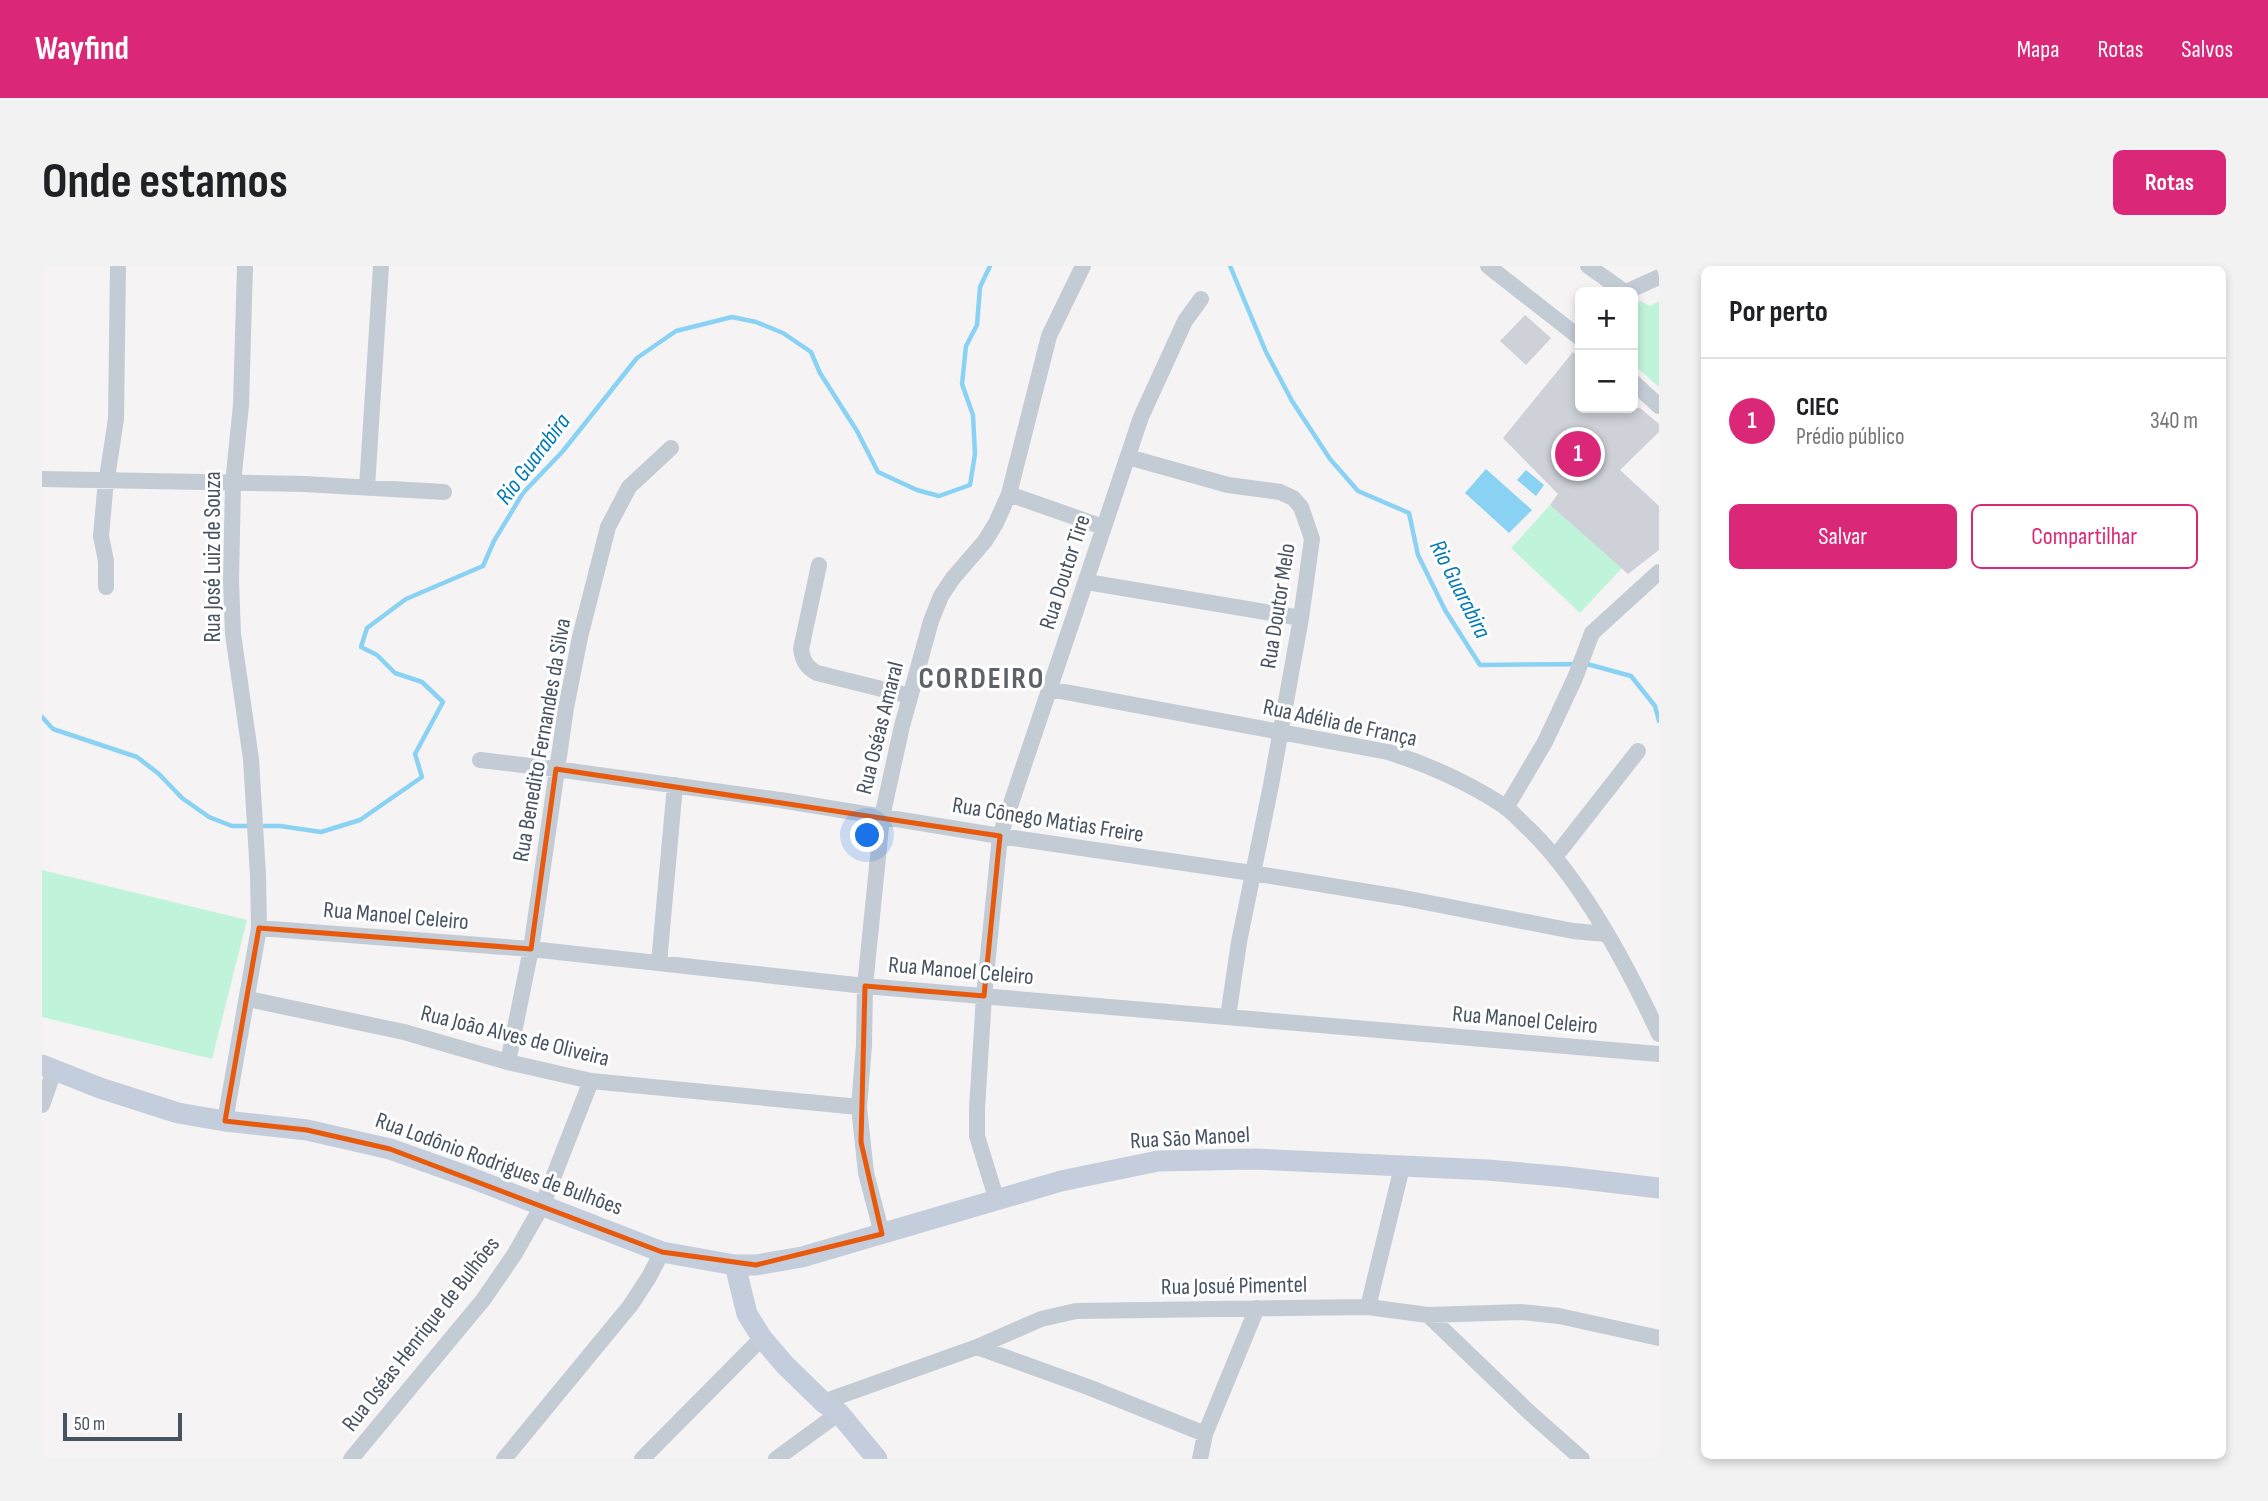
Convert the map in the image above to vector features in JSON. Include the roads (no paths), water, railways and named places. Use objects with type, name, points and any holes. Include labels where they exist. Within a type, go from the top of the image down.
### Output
[{"type":"main road","name":"Rua Lodônio Rodrigues de Bulhões","points":[[48,1068],[178,1112],[225,1121],[307,1130],[390,1149],[470,1177],[662,1252],[735,1265]]},
{"type":"main road","name":"Rua São Manoel","points":[[735,1265],[756,1265],[802,1257],[1061,1181],[1158,1161],[1254,1159],[1553,1175],[1659,1188]]},
{"type":"main road","points":[[735,1265],[747,1314],[762,1338],[785,1365],[831,1407],[877,1459]]},
{"type":"street","points":[[106,587],[106,561],[101,536],[116,419],[118,266]]},
{"type":"street","name":"Rua José Luiz de Souza","points":[[225,1121],[259,928],[251,758],[233,634],[231,581],[233,483],[241,405],[245,266]]},
{"type":"street","points":[[367,487],[381,266]]},
{"type":"street","name":"Rua Oséas Amaral","points":[[882,1234],[866,1173],[859,1107],[865,986],[882,817],[910,696],[941,596],[985,541],[1009,494],[1049,336],[1083,266]]},
{"type":"street","points":[[1488,266],[1575,334]]},
{"type":"street","points":[[1588,266],[1618,287]]},
{"type":"street","points":[[1636,287],[1659,277]]},
{"type":"street","name":"Rua Doutor Tire","points":[[997,1201],[977,1136],[984,996],[1000,836],[1128,457],[1162,367],[1185,321],[1201,299]]},
{"type":"street","points":[[1638,387],[1659,406]]},
{"type":"street","name":"Rua Benedito Fernandes da Silva","points":[[508,1062],[531,949],[556,769],[580,637],[608,527],[629,487],[671,448]]},
{"type":"street","name":"Rua Doutor Melo","points":[[1128,457],[1228,485],[1280,492],[1293,498],[1301,507],[1312,539],[1301,618],[1252,873],[1228,1017]]},
{"type":"street","points":[[42,479],[367,487],[444,492]]},
{"type":"street","points":[[1009,494],[1104,527]]},
{"type":"street","points":[[819,565],[801,649],[802,658],[808,668],[817,673],[910,696]]},
{"type":"street","points":[[1087,582],[1301,618]]},
{"type":"street","points":[[1506,807],[1545,741],[1575,678],[1592,634],[1606,618],[1656,582]]},
{"type":"street","name":"Rua Adélia de França","points":[[1049,689],[1388,752],[1416,761],[1460,781],[1506,807],[1555,857],[1606,934],[1659,1034]]},
{"type":"street","points":[[1555,857],[1638,751]]},
{"type":"street","name":"Rua Cônego Matias Freire","points":[[480,760],[675,785],[1252,873],[1399,897],[1573,931],[1606,934]]},
{"type":"street","points":[[659,962],[675,785]]},
{"type":"street","name":"Rua Manoel Celeiro","points":[[259,928],[531,949],[865,986],[1659,1054]]},
{"type":"street","name":"Rua João Alves de Oliveira","points":[[248,999],[404,1032],[508,1062],[591,1081],[859,1107]]},
{"type":"street","points":[[42,1105],[48,1068]]},
{"type":"street","name":"Rua Oséas Henrique de Bulhões","points":[[351,1459],[483,1300],[514,1255],[542,1206],[591,1081]]},
{"type":"street","points":[[1367,1307],[1402,1167]]},
{"type":"street","points":[[504,1459],[630,1306],[662,1252]]},
{"type":"street","name":"Rua Josué Pimentel","points":[[776,1459],[831,1407],[1032,1323],[1067,1312],[1367,1307],[1429,1315],[1521,1312],[1559,1316],[1659,1338]]},
{"type":"street","points":[[1200,1459],[1205,1434],[1257,1308]]},
{"type":"street","points":[[1429,1315],[1530,1413],[1582,1459]]},
{"type":"street","points":[[642,1459],[762,1338]]},
{"type":"street","points":[[977,1347],[1088,1387],[1205,1434]]},
{"type":"water","points":[[1486,469],[1532,510],[1509,533],[1465,493]]},
{"type":"water","points":[[1526,470],[1544,485],[1536,496],[1517,480]]},
{"type":"waterway","name":"Rio Guarabira","points":[[42,717],[53,729],[137,757],[159,774],[182,798],[209,817],[232,826],[280,826],[321,832],[360,820],[422,777],[415,754],[443,702],[422,682],[395,673],[377,655],[361,647],[367,628],[406,599],[483,566],[494,541],[523,493],[563,451],[637,358],[676,331],[732,317],[756,322],[783,333],[811,352],[820,373],[857,431],[878,472],[917,490],[939,496],[970,485],[975,454],[973,415],[962,384],[966,346],[977,325],[980,287],[990,266]]},
{"type":"waterway","name":"Rio Guarabira","points":[[1230,266],[1266,352],[1292,401],[1330,459],[1358,491],[1409,513],[1418,555],[1445,610],[1480,665],[1587,664],[1631,676],[1655,706],[1659,721]]},
{"type":"place","name":"CIEC","points":[[1578,454]]},
{"type":"district","name":"CORDEIRO","points":[[982,679]]}]
